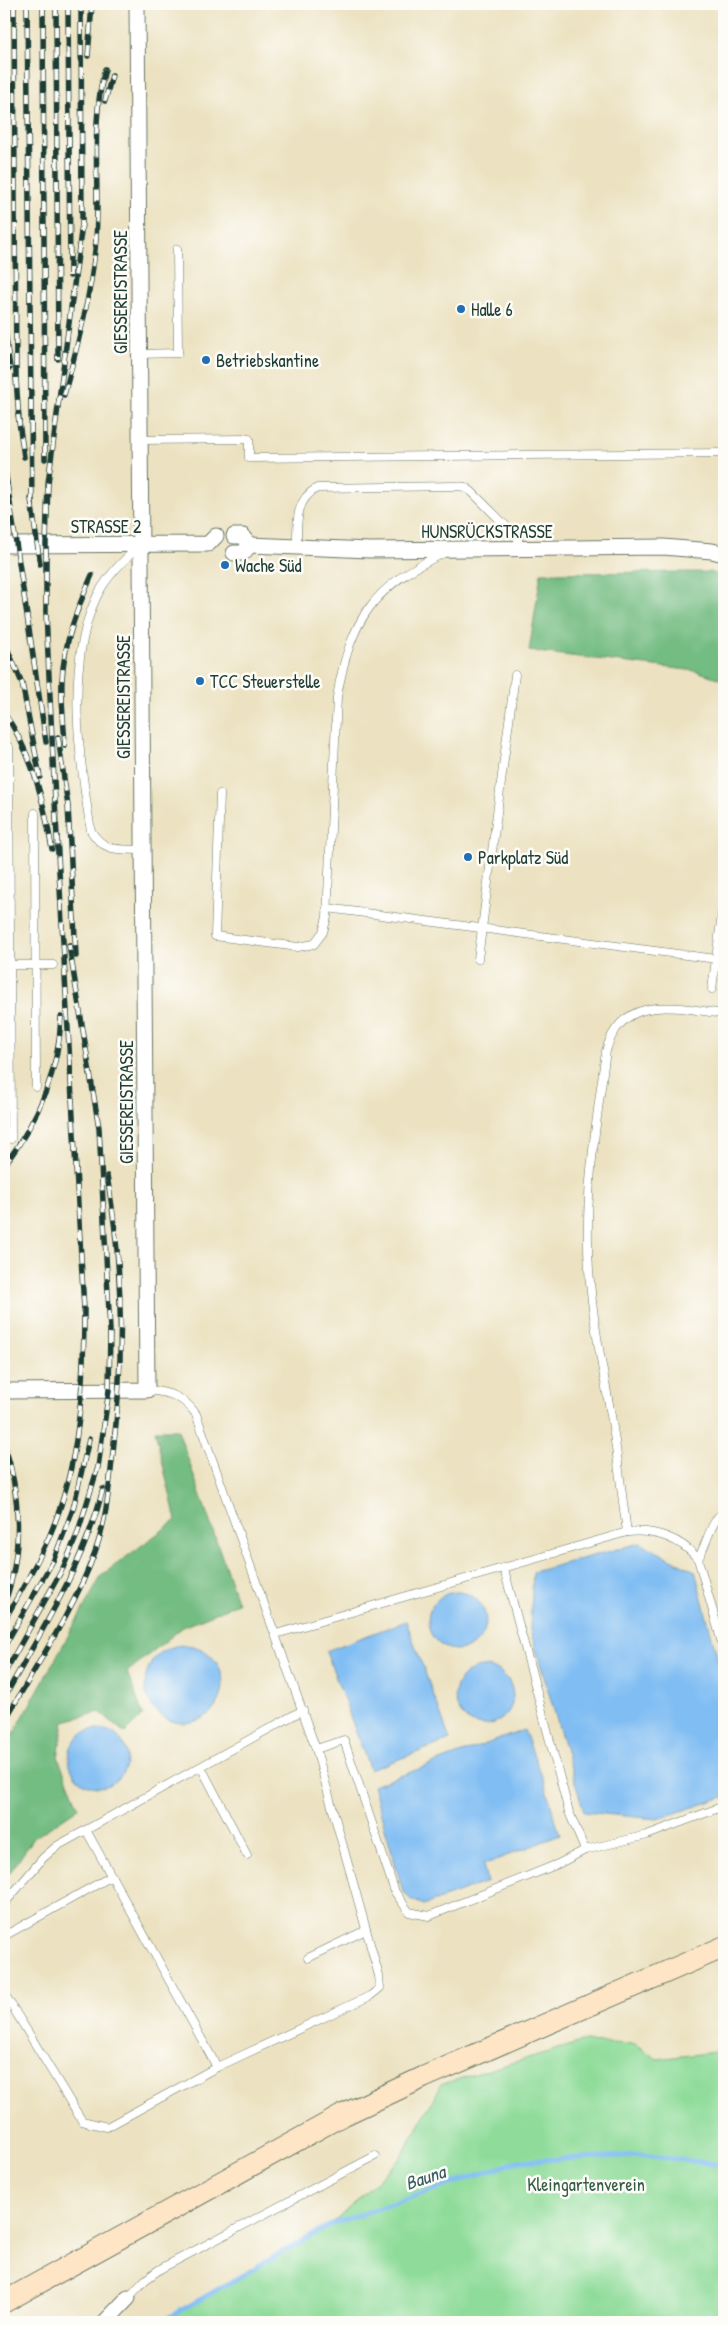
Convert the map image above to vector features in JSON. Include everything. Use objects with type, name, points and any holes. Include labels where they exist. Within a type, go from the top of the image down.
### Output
[{"type":"main road","points":[[4,2302],[341,2116],[433,2073],[724,1947]]},
{"type":"street","name":"GIESSEREISTRASSE","points":[[138,4],[139,440],[147,1390]]},
{"type":"street","points":[[234,536],[243,536],[250,544],[243,553],[234,553]]},
{"type":"street","name":"STRASSE 2","points":[[4,545],[213,544]]},
{"type":"street","name":"HUNSRÜCKSTRASSE","points":[[250,544],[370,550],[518,550],[664,547],[712,551],[724,554]]},
{"type":"street","points":[[4,1391],[147,1390]]},
{"type":"street","points":[[106,2322],[128,2298]]},
{"type":"lane","points":[[139,354],[178,353],[176,249]]},
{"type":"lane","points":[[139,440],[249,439],[249,458],[724,453]]},
{"type":"lane","points":[[297,546],[297,518],[301,504],[308,493],[317,488],[456,486],[465,487],[472,492],[518,538],[518,550]]},
{"type":"lane","points":[[140,545],[116,568],[97,595],[79,660],[79,722],[91,831],[104,846],[114,849],[143,850]]},
{"type":"lane","points":[[220,794],[214,936],[298,947],[314,944],[323,932],[328,908],[337,697],[343,661],[353,634],[366,610],[379,594],[398,578],[451,550]]},
{"type":"lane","points":[[478,959],[515,675]]},
{"type":"lane","points":[[9,747],[7,965],[12,1139]]},
{"type":"lane","points":[[35,813],[36,1087]]},
{"type":"lane","points":[[712,989],[720,959],[724,899]]},
{"type":"lane","points":[[328,908],[720,959]]},
{"type":"lane","points":[[7,965],[53,965]]},
{"type":"lane","points":[[627,1532],[610,1406],[596,1333],[589,1269],[588,1214],[590,1171],[606,1051],[609,1038],[616,1028],[626,1018],[640,1011],[656,1006],[671,1006],[724,1014]]},
{"type":"lane","points":[[4,1993],[82,2121],[107,2126],[217,2067],[370,1996],[380,1988],[379,1976],[316,1749],[196,1414],[189,1405],[168,1392],[147,1390]]},
{"type":"lane","points":[[698,1559],[718,1516],[724,1511]]},
{"type":"lane","points":[[276,1634],[627,1532],[643,1530],[674,1540],[692,1551],[698,1559],[724,1650]]},
{"type":"lane","points":[[504,1569],[569,1812],[585,1850]]},
{"type":"lane","points":[[4,1904],[43,1858],[57,1846],[303,1710]]},
{"type":"lane","points":[[316,1749],[344,1740],[395,1892],[409,1912],[429,1916],[558,1864],[585,1850],[647,1835],[724,1806]]},
{"type":"lane","points":[[201,1767],[247,1855]]},
{"type":"lane","points":[[86,1830],[217,2067]]},
{"type":"lane","points":[[4,1936],[112,1876]]},
{"type":"lane","points":[[308,1958],[366,1930]]},
{"type":"lane","points":[[128,2298],[145,2280],[160,2269],[375,2156]]},
{"type":"green space","points":[[710,572],[724,576],[724,680],[696,671],[529,651],[541,573]]},
{"type":"green space","points":[[155,1430],[178,1430],[238,1603],[183,1627],[127,1672],[143,1715],[125,1733],[100,1712],[64,1721],[58,1758],[79,1808],[34,1838],[4,1881],[4,1751],[102,1575],[176,1520]]},
{"type":"green space","name":"Kleingartenverein","points":[[581,2042],[635,2044],[657,2059],[724,2051],[724,2322],[161,2322],[332,2224],[400,2159],[442,2084]]},
{"type":"water","points":[[640,1543],[695,1571],[724,1684],[724,1797],[657,1819],[584,1812],[530,1629],[533,1572]]},
{"type":"water","points":[[451,1592],[463,1592],[478,1600],[486,1615],[486,1627],[478,1642],[463,1650],[451,1650],[436,1642],[428,1627],[428,1615],[436,1600]]},
{"type":"water","points":[[406,1621],[450,1740],[370,1770],[326,1651]]},
{"type":"water","points":[[184,1645],[199,1648],[212,1656],[220,1669],[223,1684],[220,1699],[212,1712],[199,1720],[184,1723],[169,1720],[156,1712],[148,1699],[145,1684],[148,1669],[156,1656],[169,1648]]},
{"type":"water","points":[[478,1667],[490,1667],[505,1675],[513,1690],[513,1702],[505,1717],[490,1725],[478,1725],[463,1717],[455,1702],[455,1690],[463,1675]]},
{"type":"water","points":[[92,1729],[104,1729],[119,1737],[127,1752],[127,1764],[119,1779],[104,1787],[92,1787],[77,1779],[69,1764],[69,1752],[77,1737]]},
{"type":"water","points":[[524,1730],[544,1782],[560,1835],[483,1865],[487,1882],[424,1905],[410,1899],[403,1891],[373,1786]]},
{"type":"waterway","name":"Bauna","points":[[161,2322],[332,2224],[519,2161],[643,2155],[724,2165]]},
{"type":"railway","points":[[14,4],[16,378],[19,420]]},
{"type":"railway","points":[[27,4],[32,506]]},
{"type":"railway","points":[[43,4],[45,459]]},
{"type":"railway","points":[[56,4],[58,359]]},
{"type":"railway","points":[[68,4],[70,276]]},
{"type":"railway","points":[[4,1621],[44,1548],[68,1482],[78,1425],[83,1367],[84,1309],[46,613],[48,483],[82,224],[81,4]]},
{"type":"railway","points":[[88,56],[92,4]]},
{"type":"railway","points":[[64,395],[84,318],[94,259],[97,218],[96,154],[98,111],[105,69]]},
{"type":"railway","points":[[105,101],[112,75]]},
{"type":"railway","points":[[4,308],[5,330]]},
{"type":"railway","points":[[4,323],[10,368]]},
{"type":"railway","points":[[18,415],[24,457]]},
{"type":"railway","points":[[4,463],[46,742]]},
{"type":"railway","points":[[31,499],[40,564]]},
{"type":"railway","points":[[65,746],[62,696],[65,652],[81,600],[92,575]]},
{"type":"railway","points":[[4,641],[22,683],[40,777]]},
{"type":"railway","points":[[4,713],[22,744],[36,778],[52,849]]},
{"type":"railway","points":[[58,737],[68,806],[76,956]]},
{"type":"railway","points":[[4,1674],[63,1568],[77,1535],[98,1467],[109,1390],[110,1330],[99,1128],[69,945]]},
{"type":"railway","points":[[4,1166],[27,1132],[44,1096],[56,1057],[61,1017]]},
{"type":"railway","points":[[4,1722],[76,1596],[95,1552],[105,1515],[117,1417],[120,1348],[117,1245],[107,1176]]},
{"type":"railway","points":[[4,1647],[54,1559],[73,1509],[89,1439]]},
{"type":"railway","points":[[4,1444],[14,1483],[18,1524],[14,1565],[4,1604]]},
{"type":"railway","points":[[4,1698],[61,1596],[85,1544],[103,1489]]},
{"type":"place","name":"Halle 6","points":[[461,309]]},
{"type":"place","name":"Betriebskantine","points":[[206,360]]},
{"type":"place","name":"Wache Süd","points":[[225,565]]},
{"type":"place","name":"TCC Steuerstelle","points":[[200,681]]},
{"type":"place","name":"Parkplatz Süd","points":[[468,857]]}]
